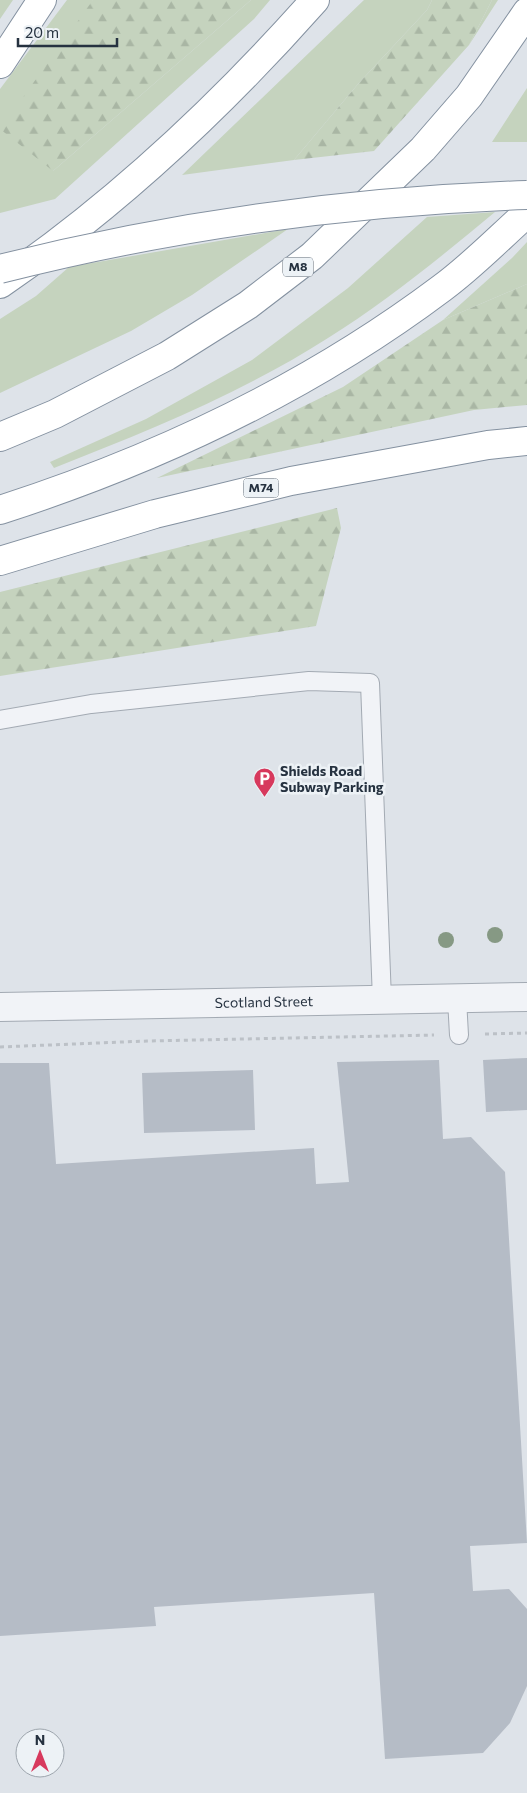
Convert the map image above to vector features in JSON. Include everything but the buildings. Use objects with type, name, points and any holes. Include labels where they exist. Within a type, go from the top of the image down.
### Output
[{"type":"highway","points":[[0,64],[42,0]]},
{"type":"highway","points":[[0,284],[76,228],[182,139],[237,84],[315,0]]},
{"type":"highway","name":"M8","points":[[0,437],[55,414],[167,356],[248,306],[312,256],[423,149],[469,96],[527,12]]},
{"type":"highway","points":[[0,269],[68,252],[161,233],[270,216],[393,202],[527,195]]},
{"type":"highway","points":[[0,510],[47,495],[176,445],[275,396],[367,340],[443,287],[527,213]]},
{"type":"highway","name":"M74","points":[[0,561],[155,514],[291,481],[488,445],[527,441]]},
{"type":"street","name":"Scotland Street","points":[[0,1007],[527,997]]},
{"type":"lane","points":[[2,718],[140,698],[309,681],[370,683],[382,1000]]},
{"type":"lane","points":[[457,999],[459,1035]]},
{"type":"path","points":[[0,1046],[527,1033]]},
{"type":"green space","points":[[0,0],[13,0],[0,19]]},
{"type":"green space","points":[[67,0],[93,0],[53,171],[251,0],[270,0],[254,19],[55,199],[0,213],[0,89]]},
{"type":"green space","points":[[93,0],[251,0],[53,171],[0,129]]},
{"type":"green space","points":[[364,0],[432,0],[427,10],[358,84],[294,160],[182,175]]},
{"type":"green space","points":[[432,0],[492,0],[469,45],[374,151],[294,160],[358,84],[427,10]]},
{"type":"green space","points":[[492,0],[498,0],[469,45]]},
{"type":"green space","points":[[527,88],[527,142],[492,142]]},
{"type":"green space","points":[[495,212],[392,294],[350,324],[295,358],[228,394],[124,440],[54,468],[50,462],[146,419],[252,360],[348,288],[427,217]]},
{"type":"green space","points":[[288,229],[192,295],[131,331],[0,393],[0,319],[36,296],[69,267]]},
{"type":"green space","points":[[527,242],[527,284],[443,320],[512,258]]},
{"type":"green space","points":[[527,284],[527,405],[474,410],[157,478],[343,387],[443,320]]},
{"type":"green space","points":[[337,508],[341,528],[316,626],[0,676],[0,592]]},
{"type":"place","name":"Shields Road Subway Parking","points":[[264,798]]}]
